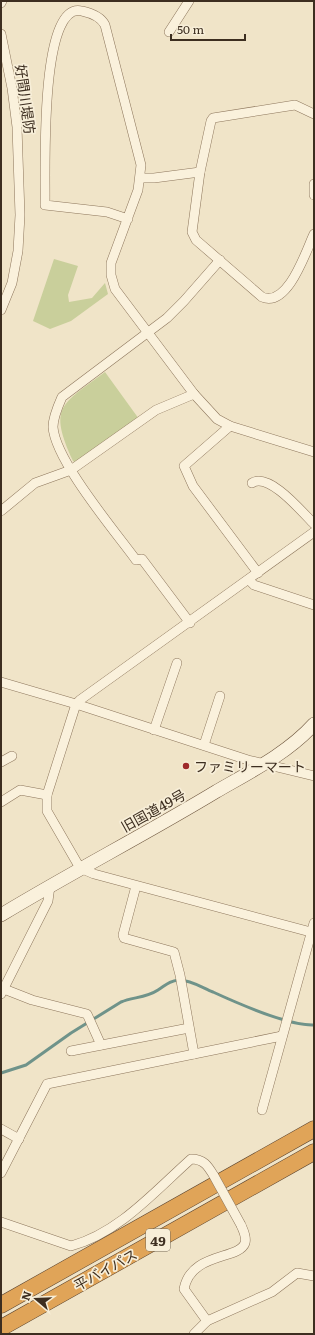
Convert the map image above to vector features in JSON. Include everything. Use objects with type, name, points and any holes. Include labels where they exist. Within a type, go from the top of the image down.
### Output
[{"type":"highway","name":"平バイパス","points":[[1,1305],[314,1129]]},
{"type":"highway","name":"平バイパス","points":[[1,1328],[314,1152]]},
{"type":"street","points":[[169,32],[189,1]]},
{"type":"street","points":[[128,219],[107,212],[45,206],[47,96],[52,49],[60,24],[66,15],[75,10],[79,10],[97,17],[103,21],[107,29],[141,165],[141,178],[128,219],[112,263],[111,276],[116,289],[194,394],[218,419],[230,426],[314,452]]},
{"type":"street","name":"好間川堤防","points":[[1,34],[12,88],[17,127],[20,215],[18,251],[12,283],[1,310]]},
{"type":"street","points":[[314,114],[295,105],[213,118],[211,121],[200,172],[192,232],[196,240],[262,297],[267,298],[276,297],[288,289],[314,234]]},
{"type":"street","points":[[141,178],[154,178],[200,172]]},
{"type":"street","points":[[314,184],[314,195]]},
{"type":"street","points":[[190,623],[142,559],[136,560],[71,470],[56,440],[53,426],[57,407],[62,397],[148,333],[184,302],[220,260]]},
{"type":"street","points":[[1,511],[35,483],[71,470],[156,410],[194,394]]},
{"type":"street","points":[[230,426],[184,466],[193,486],[258,573]]},
{"type":"street","points":[[252,483],[260,480],[269,482],[314,524]]},
{"type":"street","points":[[262,1110],[313,929],[136,886],[94,874],[80,868],[47,811],[48,795],[76,704],[314,532]]},
{"type":"street","points":[[249,580],[254,585],[314,604]]},
{"type":"street","points":[[154,730],[177,663]]},
{"type":"street","points":[[1,682],[76,704],[264,764],[314,776]]},
{"type":"street","points":[[204,745],[220,696]]},
{"type":"street","name":"旧国道49号","points":[[1,915],[80,868],[171,819],[264,764],[306,733],[314,724]]},
{"type":"street","points":[[1,762],[12,756]]},
{"type":"street","points":[[1,802],[20,790],[48,795]]},
{"type":"street","points":[[50,886],[48,900],[2,991],[83,1013],[90,1020],[101,1046]]},
{"type":"street","points":[[136,886],[123,935],[124,938],[174,952],[180,975],[188,1028],[194,1054]]},
{"type":"street","points":[[71,1051],[188,1028]]},
{"type":"street","points":[[1,1173],[47,1084],[282,1036]]},
{"type":"street","points":[[1,1130],[18,1139]]},
{"type":"street","points":[[1,1222],[71,1246],[82,1243],[112,1228],[191,1159],[198,1159],[205,1162],[241,1225],[245,1239],[245,1243],[240,1249],[202,1264],[186,1279],[184,1289],[207,1321]]},
{"type":"street","points":[[194,1334],[207,1321],[272,1292],[297,1273],[314,1276]]},
{"type":"green space","points":[[54,259],[78,266],[68,295],[69,302],[92,298],[105,283],[108,294],[71,321],[50,329],[33,321]]},
{"type":"green space","points":[[105,372],[139,419],[76,463],[73,461],[65,443],[61,429],[63,408],[78,392]]},
{"type":"waterway","points":[[1,1073],[26,1065],[71,1033],[121,1002],[149,995],[173,981],[179,980],[192,983],[278,1018],[291,1022],[314,1025]]},
{"type":"place","name":"ファミリーマート","points":[[186,766]]}]
